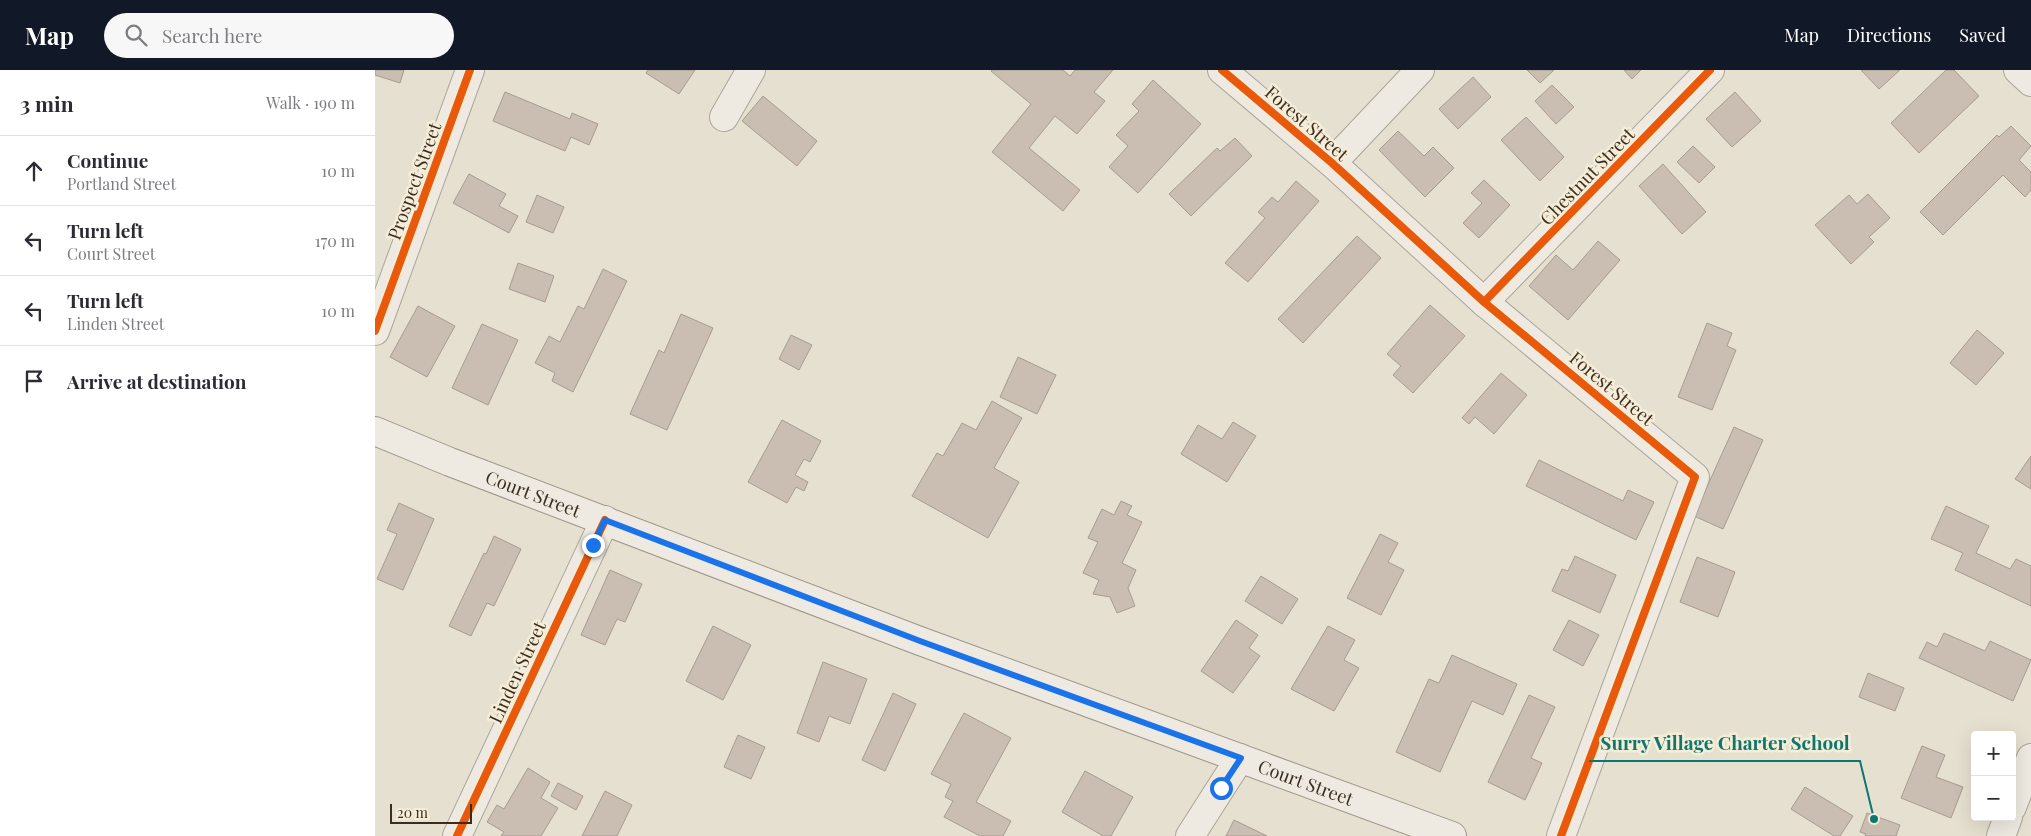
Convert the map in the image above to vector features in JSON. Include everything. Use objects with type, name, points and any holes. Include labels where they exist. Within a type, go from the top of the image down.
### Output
[{"type":"street","name":"Prospect Street","points":[[375,331],[470,70]]},
{"type":"street","points":[[724,117],[751,70]]},
{"type":"street","name":"Forest Street","points":[[1222,70],[1332,163],[1484,302],[1695,477],[1561,836]]},
{"type":"street","points":[[1332,163],[1420,70]]},
{"type":"street","name":"Chestnut Street","points":[[1484,302],[1711,70]]},
{"type":"street","points":[[2018,70],[2031,82]]},
{"type":"street","name":"Court Street","points":[[375,431],[920,641],[1451,836]]},
{"type":"street","name":"Linden Street","points":[[457,836],[605,520]]},
{"type":"street","points":[[1190,836],[1241,758]]},
{"type":"street","points":[[2016,797],[2031,758]]},
{"type":"street","points":[[2001,836],[2007,821]]},
{"type":"building","points":[[375,70],[404,70],[400,83],[375,75]]},
{"type":"building","points":[[648,70],[695,70],[679,94],[646,73]]},
{"type":"building","points":[[992,70],[1063,70],[1070,76],[1075,70],[1113,70],[1094,92],[1105,101],[1077,134],[1055,116],[1029,148],[1080,190],[1063,211],[992,152],[1031,104]]},
{"type":"building","points":[[1527,70],[1554,70],[1540,83]]},
{"type":"building","points":[[1624,70],[1641,70],[1632,79]]},
{"type":"building","points":[[1861,70],[1900,70],[1879,89]]},
{"type":"building","points":[[1946,70],[1954,70],[1979,96],[1919,153],[1891,123]]},
{"type":"building","points":[[1473,77],[1491,97],[1458,129],[1439,109]]},
{"type":"building","points":[[1153,80],[1201,124],[1138,193],[1109,167],[1128,146],[1116,135],[1139,111],[1132,104]]},
{"type":"building","points":[[1552,85],[1574,107],[1556,124],[1535,101]]},
{"type":"building","points":[[505,92],[570,119],[572,113],[598,124],[589,145],[571,137],[565,151],[493,121]]},
{"type":"building","points":[[1735,92],[1761,121],[1732,147],[1706,119]]},
{"type":"building","points":[[763,96],[817,141],[797,166],[742,121]]},
{"type":"building","points":[[1526,117],[1564,157],[1540,181],[1501,140]]},
{"type":"building","points":[[2011,126],[2031,146],[2019,160],[2031,172],[2031,190],[2025,197],[2003,175],[1943,235],[1920,212],[1997,135],[1999,137]]},
{"type":"building","points":[[1398,131],[1424,156],[1433,147],[1454,168],[1425,197],[1379,150]]},
{"type":"building","points":[[1235,138],[1252,156],[1191,216],[1169,194],[1217,148],[1220,151]]},
{"type":"building","points":[[1693,146],[1715,167],[1699,183],[1677,162]]},
{"type":"building","points":[[1663,164],[1706,212],[1682,234],[1639,186]]},
{"type":"building","points":[[469,174],[506,194],[499,206],[518,216],[509,233],[453,203]]},
{"type":"building","points":[[1484,180],[1510,205],[1479,238],[1463,223],[1482,203],[1471,193]]},
{"type":"building","points":[[1296,181],[1319,201],[1248,282],[1225,263],[1265,218],[1258,212],[1272,197],[1278,202]]},
{"type":"building","points":[[1868,194],[1890,218],[1869,237],[1874,242],[1851,264],[1815,225],[1849,195],[1857,204]]},
{"type":"building","points":[[537,195],[564,207],[553,233],[526,222]]},
{"type":"building","points":[[1357,236],[1381,258],[1303,343],[1278,319]]},
{"type":"building","points":[[1598,241],[1620,260],[1568,320],[1529,286],[1556,255],[1573,270]]},
{"type":"building","points":[[518,263],[554,276],[545,302],[509,289]]},
{"type":"building","points":[[603,269],[627,281],[573,392],[552,381],[555,373],[535,363],[549,336],[560,342],[578,306],[584,309]]},
{"type":"building","points":[[1430,305],[1465,336],[1413,393],[1393,375],[1401,366],[1387,354]]},
{"type":"building","points":[[418,306],[455,326],[427,377],[390,357]]},
{"type":"building","points":[[681,314],[713,328],[667,430],[630,414],[659,350],[664,353]]},
{"type":"building","points":[[1707,323],[1732,333],[1727,346],[1736,350],[1712,410],[1678,397]]},
{"type":"building","points":[[482,324],[518,340],[488,405],[452,388]]},
{"type":"building","points":[[1977,330],[2004,353],[1976,385],[1950,363]]},
{"type":"building","points":[[791,335],[812,345],[799,370],[779,359]]},
{"type":"building","points":[[1018,357],[1056,375],[1037,414],[1000,397]]},
{"type":"building","points":[[1501,373],[1527,395],[1494,434],[1475,417],[1469,424],[1462,418]]},
{"type":"building","points":[[992,401],[1022,418],[994,468],[1019,482],[988,538],[912,496],[937,453],[943,456],[962,423],[976,430]]},
{"type":"building","points":[[782,420],[821,441],[810,462],[804,459],[795,475],[808,482],[804,491],[796,487],[787,503],[748,482]]},
{"type":"building","points":[[1233,422],[1256,436],[1227,482],[1181,454],[1198,425],[1222,439]]},
{"type":"building","points":[[1734,427],[1763,440],[1723,529],[1694,516]]},
{"type":"building","points":[[2031,456],[2031,489],[2015,479]]},
{"type":"building","points":[[1539,460],[1623,501],[1628,490],[1654,502],[1636,540],[1526,486]]},
{"type":"building","points":[[1121,501],[1132,506],[1127,515],[1142,522],[1122,563],[1136,570],[1128,588],[1135,606],[1117,613],[1110,597],[1093,594],[1099,580],[1083,573],[1098,542],[1088,538],[1102,509],[1114,515]]},
{"type":"building","points":[[399,503],[434,519],[403,590],[377,579],[397,534],[387,530]]},
{"type":"building","points":[[1946,506],[1989,526],[1976,553],[2010,569],[2016,559],[2031,566],[2031,606],[1955,570],[1963,553],[1931,539]]},
{"type":"building","points":[[1380,534],[1398,543],[1388,562],[1404,570],[1381,615],[1347,598]]},
{"type":"building","points":[[494,536],[521,549],[494,606],[487,603],[471,636],[449,626]]},
{"type":"building","points":[[1575,556],[1616,575],[1600,613],[1552,591],[1562,569],[1568,571]]},
{"type":"building","points":[[1697,557],[1735,572],[1718,617],[1680,602]]},
{"type":"building","points":[[610,570],[642,584],[625,622],[617,619],[605,645],[581,635]]},
{"type":"building","points":[[1261,576],[1298,599],[1282,624],[1245,601]]},
{"type":"building","points":[[1236,620],[1258,635],[1249,648],[1260,656],[1233,693],[1201,671]]},
{"type":"building","points":[[1569,620],[1599,635],[1583,666],[1553,650]]},
{"type":"building","points":[[713,626],[751,645],[723,700],[686,681]]},
{"type":"building","points":[[1328,626],[1355,640],[1344,660],[1359,668],[1334,711],[1291,689]]},
{"type":"building","points":[[1944,633],[1985,651],[1990,641],[2031,660],[2013,701],[1919,658],[1927,642],[1937,647]]},
{"type":"building","points":[[1452,655],[1517,684],[1503,715],[1472,701],[1440,772],[1396,752],[1429,679],[1439,683]]},
{"type":"building","points":[[823,662],[867,679],[850,724],[829,716],[819,742],[797,733]]},
{"type":"building","points":[[1868,673],[1904,688],[1895,711],[1859,697]]},
{"type":"building","points":[[893,693],[916,704],[885,771],[862,760]]},
{"type":"building","points":[[1529,695],[1555,707],[1531,758],[1542,763],[1525,800],[1488,782]]},
{"type":"building","points":[[964,713],[1011,738],[976,802],[1011,821],[1003,836],[980,836],[944,817],[953,801],[945,797],[951,784],[931,774]]},
{"type":"building","points":[[738,735],[765,747],[751,779],[724,767]]},
{"type":"building","points":[[1922,746],[1945,755],[1936,777],[1963,787],[1951,818],[1901,798]]},
{"type":"building","points":[[528,768],[550,782],[541,798],[558,808],[541,836],[501,836],[504,832],[487,822],[497,805],[504,809]]},
{"type":"building","points":[[1085,771],[1133,797],[1111,836],[1103,836],[1062,812]]},
{"type":"building","points":[[558,783],[583,796],[576,810],[551,796]]},
{"type":"building","points":[[1805,787],[1853,816],[1840,836],[1834,836],[1791,809]]},
{"type":"building","points":[[605,791],[632,805],[617,836],[582,836]]},
{"type":"building","points":[[1867,813],[1900,825],[1896,836],[1865,836],[1866,834],[1860,832]]},
{"type":"building","points":[[1234,820],[1267,836],[1226,836]]},
{"type":"cycle path","points":[[375,331],[470,70]]},
{"type":"cycle path","points":[[1222,70],[1332,163],[1484,302],[1695,477],[1561,836]]},
{"type":"cycle path","points":[[1484,302],[1710,70]]},
{"type":"cycle path","points":[[457,836],[605,520]]},
{"type":"place","name":"Surry Village Charter School","points":[[1874,819]]},
{"type":"route","points":[[593,545],[605,520],[920,641],[1241,758],[1221,788]]}]
